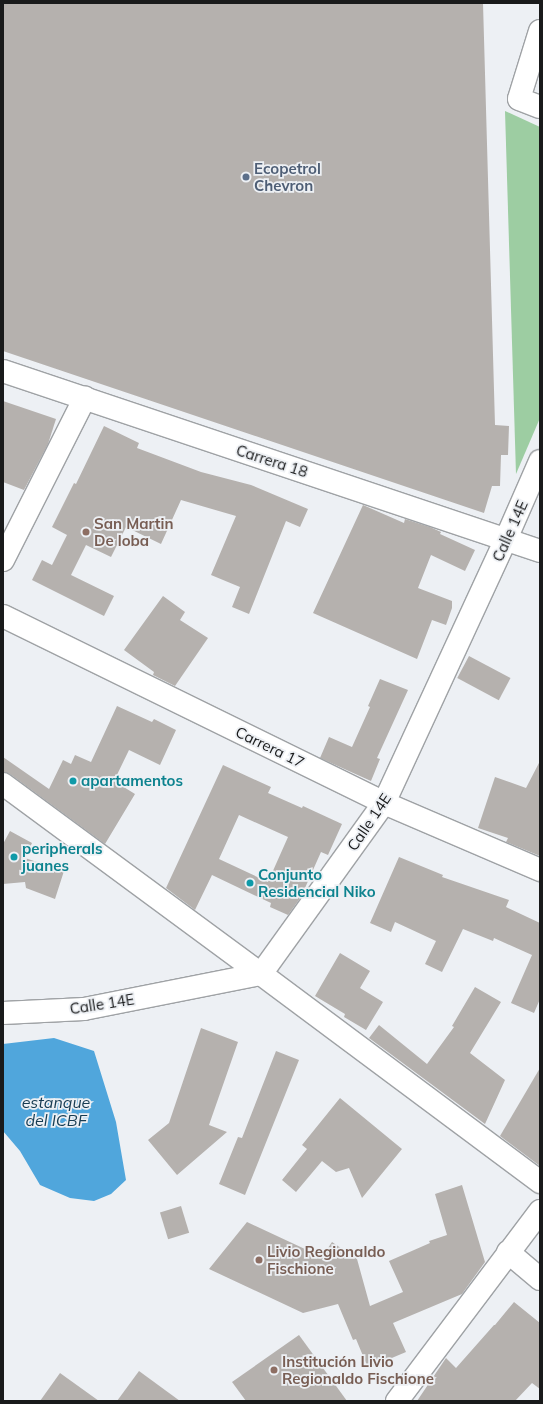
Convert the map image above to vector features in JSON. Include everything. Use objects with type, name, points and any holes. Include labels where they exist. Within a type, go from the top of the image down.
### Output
[{"type":"street","points":[[540,31],[519,99],[540,107]]},
{"type":"street","name":"Carrera 18","points":[[3,371],[540,551]]},
{"type":"street","points":[[3,560],[85,398]]},
{"type":"street","name":"Calle 14E","points":[[3,1013],[84,1009],[261,974],[384,803],[506,539],[540,461]]},
{"type":"street","name":"Carrera 17","points":[[3,616],[384,803],[540,870]]},
{"type":"street","points":[[3,784],[540,1182]]},
{"type":"street","points":[[397,1401],[540,1211]]},
{"type":"street","points":[[508,1252],[540,1279]]},
{"type":"green space","points":[[505,111],[540,127],[540,418],[516,474]]},
{"type":"water","name":"estanque del ICBF","points":[[54,1038],[94,1051],[116,1122],[126,1180],[111,1194],[94,1201],[70,1198],[40,1185],[20,1151],[3,1131],[3,1044]]},
{"type":"building","name":"Ecopetrol Chevron","points":[[3,3],[483,3],[495,425],[509,426],[508,455],[501,455],[500,486],[492,486],[484,513],[3,351]]},
{"type":"building","points":[[3,401],[56,419],[48,444],[24,490],[3,482]]},
{"type":"building","points":[[104,426],[139,443],[137,448],[201,472],[251,485],[308,509],[300,527],[286,521],[249,614],[232,607],[240,587],[211,575],[236,516],[181,500],[161,544],[126,527],[111,557],[86,545],[71,575],[114,596],[104,616],[32,580],[42,560],[52,565],[67,535],[52,527],[74,483],[76,484]]},
{"type":"building","points":[[363,505],[404,523],[405,519],[430,527],[441,532],[440,534],[475,550],[465,571],[431,555],[418,588],[452,601],[452,608],[446,625],[432,620],[417,659],[313,613]]},
{"type":"building","points":[[163,596],[185,612],[180,620],[208,638],[175,686],[153,675],[154,672],[124,650]]},
{"type":"building","points":[[469,656],[510,678],[499,700],[457,678]]},
{"type":"building","points":[[380,679],[408,690],[377,758],[380,759],[371,781],[320,758],[329,737],[352,747],[370,707],[368,706]]},
{"type":"building","points":[[117,706],[152,722],[154,719],[176,730],[160,765],[129,750],[114,781],[135,794],[105,844],[10,774],[3,772],[3,757],[49,789],[63,760],[71,764],[75,755],[91,762]]},
{"type":"building","points":[[540,761],[540,856],[506,842],[508,838],[478,828],[495,777],[526,788]]},
{"type":"building","points":[[223,765],[271,787],[268,793],[302,808],[303,806],[342,824],[328,855],[321,852],[301,897],[288,915],[270,907],[271,903],[212,875],[195,910],[166,888]],"holes":[[[239,815],[288,837],[268,882],[219,859]]]},
{"type":"building","points":[[10,831],[32,843],[25,858],[64,871],[55,899],[26,888],[25,882],[3,884],[3,844]]},
{"type":"building","points":[[399,857],[443,875],[442,877],[509,900],[506,907],[540,923],[540,999],[534,1013],[511,1003],[532,955],[494,938],[493,941],[463,929],[442,972],[425,964],[436,941],[395,922],[391,932],[370,923]]},
{"type":"building","points":[[340,953],[370,971],[360,988],[383,1002],[366,1030],[344,1017],[345,1014],[315,996]]},
{"type":"building","points":[[475,987],[501,1002],[470,1053],[505,1080],[485,1124],[369,1038],[379,1025],[427,1064],[454,1027],[452,1026]]},
{"type":"building","points":[[201,1028],[238,1042],[209,1125],[227,1132],[177,1175],[148,1140],[169,1123]]},
{"type":"building","points":[[276,1051],[299,1060],[245,1195],[219,1184],[238,1137],[242,1138]]},
{"type":"building","points":[[540,1068],[540,1166],[500,1136]]},
{"type":"building","points":[[340,1098],[402,1149],[362,1198],[349,1168],[336,1172],[322,1161],[296,1192],[282,1180],[307,1149],[302,1145]]},
{"type":"building","points":[[462,1185],[485,1262],[462,1294],[393,1323],[406,1352],[368,1368],[356,1339],[353,1340],[338,1304],[303,1313],[209,1269],[247,1222],[322,1257],[332,1242],[357,1259],[370,1306],[403,1292],[389,1261],[430,1243],[429,1241],[447,1235],[435,1194]]},
{"type":"building","points":[[181,1206],[189,1233],[168,1239],[160,1212]]},
{"type":"building","points":[[514,1302],[540,1323],[540,1389],[532,1383],[515,1401],[417,1401],[446,1358],[456,1368]]},
{"type":"building","points":[[299,1335],[347,1401],[246,1401],[232,1382]]},
{"type":"building","points":[[139,1371],[180,1401],[117,1401]]},
{"type":"building","points":[[60,1373],[99,1401],[40,1401]]},
{"type":"place","name":"Ecopetrol Chevron","points":[[246,177]]},
{"type":"place","name":"San Martin De loba","points":[[86,532]]},
{"type":"place","name":"apartamentos","points":[[73,781]]},
{"type":"place","name":"peripherals juanes","points":[[14,857]]},
{"type":"place","name":"Conjunto Residencial Niko","points":[[250,883]]},
{"type":"place","name":"Livio Regionaldo Fischione","points":[[259,1260]]},
{"type":"place","name":"Institución Livio Regionaldo Fischione","points":[[274,1370]]}]
